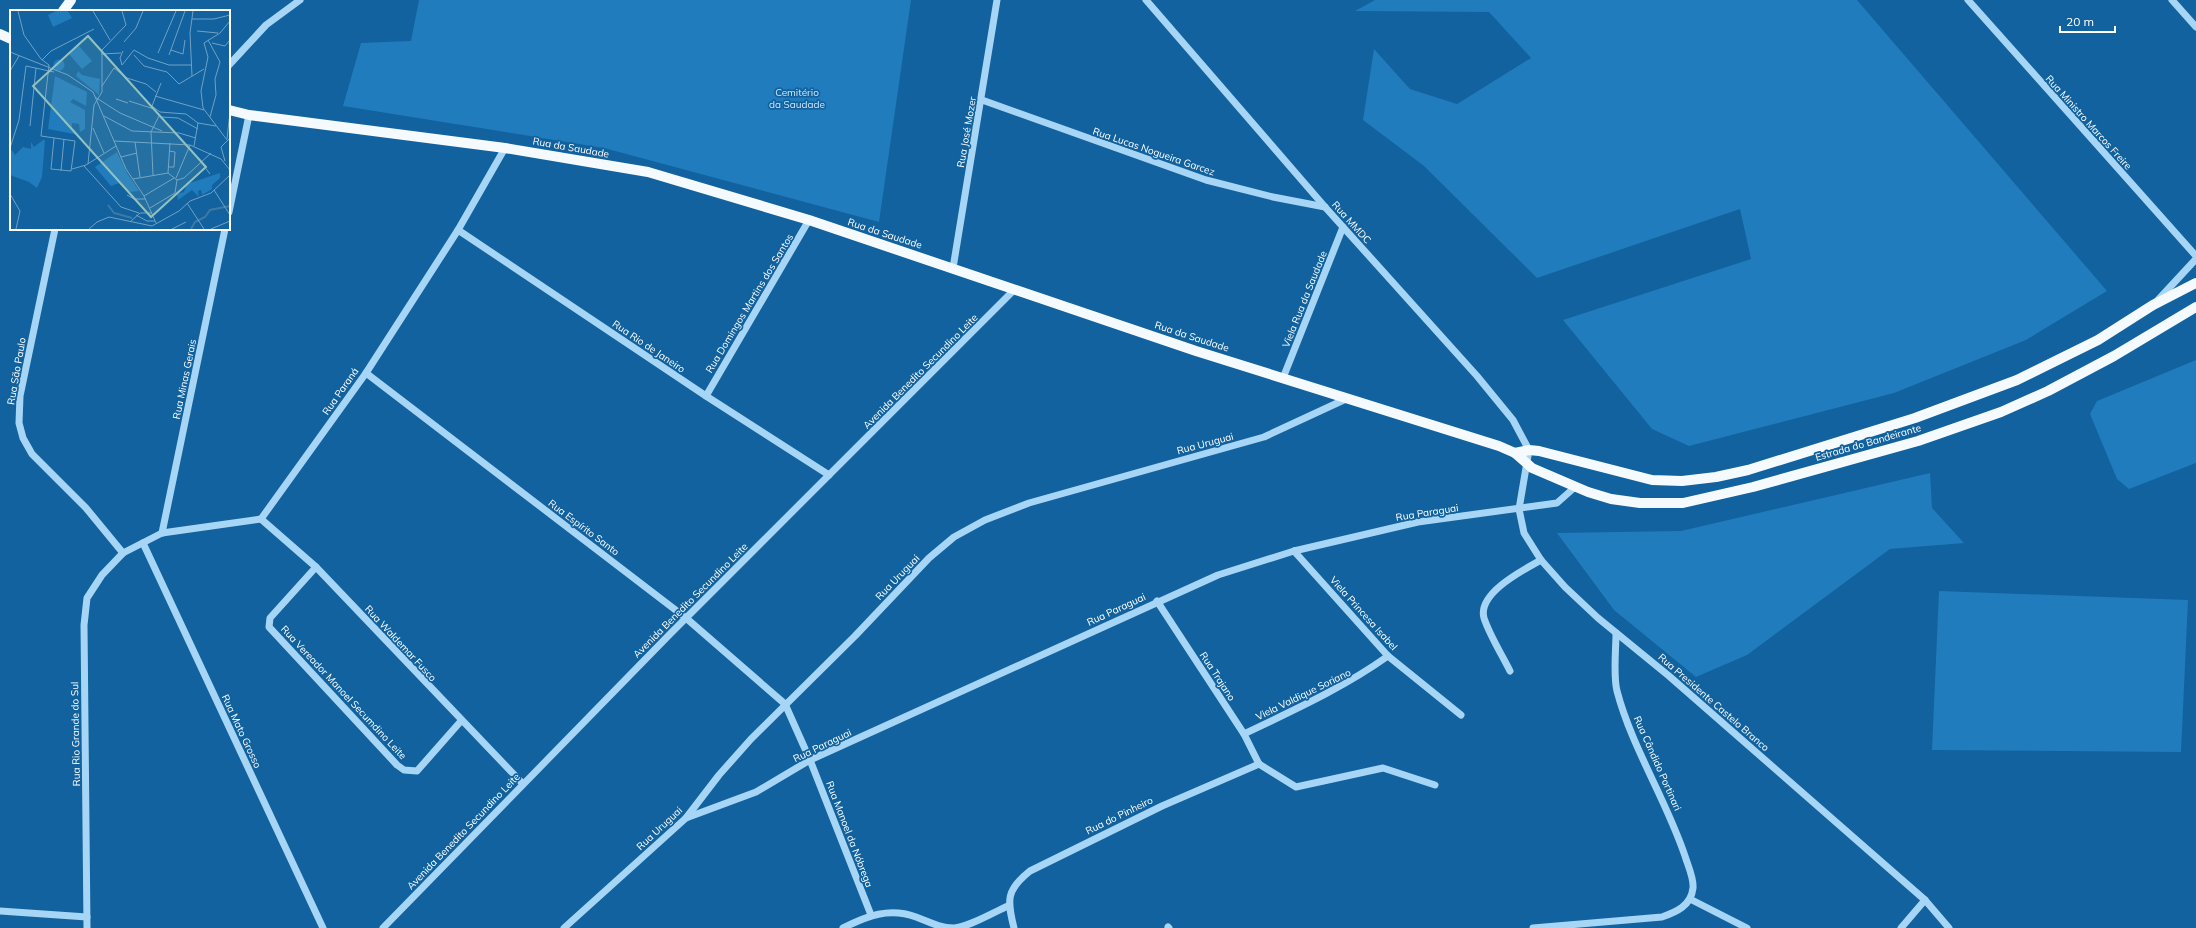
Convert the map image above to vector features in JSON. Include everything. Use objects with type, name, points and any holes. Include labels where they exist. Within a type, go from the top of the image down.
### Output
[{"type":"main road","points":[[64,10],[71,0]]},
{"type":"main road","points":[[0,34],[10,38]]},
{"type":"main road","name":"Rua da Saudade","points":[[230,110],[249,115],[505,148],[648,172],[810,220],[1196,351],[1499,446],[1514,453],[1527,465]]},
{"type":"main road","name":"Estrada do Bandeirante","points":[[1529,450],[1652,480],[1682,481],[1742,471],[1915,418],[2017,380],[2098,340],[2153,305],[2196,283]]},
{"type":"main road","name":"Estrada do Bandeirante","points":[[1527,465],[1575,487],[1611,499],[1640,503],[1682,502],[1753,488],[1918,441],[2001,412],[2048,391],[2114,356],[2196,307]]},
{"type":"main road","points":[[1514,453],[1529,450]]},
{"type":"street","points":[[230,64],[266,26],[300,0]]},
{"type":"street","name":"Rua José Mozer","points":[[953,268],[998,0]]},
{"type":"street","name":"Rua MMDC","points":[[1146,0],[1325,207],[1505,408],[1529,450]]},
{"type":"street","name":"Rua Ministro Marcos Freire","points":[[1968,0],[2196,256]]},
{"type":"street","points":[[2172,0],[2196,26]]},
{"type":"street","name":"Rua Lucas Nogueira Garcez","points":[[982,100],[1206,180],[1273,197],[1325,207]]},
{"type":"street","points":[[230,207],[249,115]]},
{"type":"street","name":"Rua Paraná","points":[[261,519],[366,373],[458,230],[505,148]]},
{"type":"street","name":"Rua Domingos Martins dos Santos","points":[[706,396],[810,220]]},
{"type":"street","name":"Viela Rua da Saudade","points":[[1283,378],[1343,227]]},
{"type":"street","name":"Rua São Paulo","points":[[55,230],[20,396],[19,423],[23,438],[32,454],[86,508],[123,553]]},
{"type":"street","name":"Rua Minas Gerais","points":[[162,533],[225,230]]},
{"type":"street","name":"Rua Rio de Janeiro","points":[[458,230],[706,396],[830,475]]},
{"type":"street","points":[[2153,305],[2196,259]]},
{"type":"street","name":"Avenida Benedito Secundino Leite","points":[[383,928],[522,784],[686,618],[1016,289]]},
{"type":"street","name":"Rua Espírito Santo","points":[[366,373],[686,618],[785,704]]},
{"type":"street","name":"Rua Uruguai","points":[[564,928],[686,818],[718,775],[785,704],[855,636],[929,558],[954,537],[985,520],[1029,503],[1264,437],[1346,399]]},
{"type":"street","points":[[1527,465],[1529,450]]},
{"type":"street","name":"Rua Presidente Castelo Branco","points":[[1527,465],[1519,509],[1524,534],[1542,560],[1565,587],[1616,633],[1669,676],[1925,900],[1949,928]]},
{"type":"street","name":"Rua Paraguai","points":[[686,818],[756,792],[810,760],[1157,601],[1218,575],[1294,551],[1418,522],[1557,503],[1575,487]]},
{"type":"street","points":[[123,553],[162,533],[261,519]]},
{"type":"street","name":"Rua Waldemar Fusco","points":[[261,519],[316,567],[522,784]]},
{"type":"street","name":"Rua Mato Grosso","points":[[143,543],[323,928]]},
{"type":"street","name":"Viela Princesa Isabel","points":[[1294,551],[1388,656],[1461,715]]},
{"type":"street","name":"Rua Rio Grande do Sul","points":[[87,928],[84,625],[87,598],[102,575],[123,553]]},
{"type":"street","points":[[1510,671],[1483,617],[1487,599],[1507,579],[1542,560]]},
{"type":"street","name":"Rua Vereador Manoel Secumdino Leite","points":[[316,567],[270,618],[269,627],[392,759],[404,770],[417,771],[461,721]]},
{"type":"street","name":"Rua Trajano","points":[[1157,601],[1244,734],[1258,764]]},
{"type":"street","name":"Rua Cândido Portinari","points":[[1616,633],[1616,689],[1631,732],[1676,829],[1693,880],[1693,889],[1690,899]]},
{"type":"street","name":"Viela Valdique Soriano","points":[[1244,734],[1332,692],[1357,678],[1388,656]]},
{"type":"street","name":"Rua Manoel da Nóbrega","points":[[785,704],[810,760],[871,915]]},
{"type":"street","points":[[1258,764],[1296,787],[1384,768],[1435,785]]},
{"type":"street","name":"Rua do Pinheiro","points":[[1008,906],[1011,893],[1018,880],[1030,871],[1162,806],[1258,764]]},
{"type":"street","points":[[1533,928],[1662,917],[1678,911],[1690,899],[1747,928]]},
{"type":"street","points":[[1901,928],[1925,900]]},
{"type":"street","points":[[843,928],[871,915],[894,911],[915,917],[935,926],[955,928],[1008,906],[1014,928]]},
{"type":"street","points":[[0,911],[88,916]]},
{"type":"green space","name":"Cemitério da Saudade","points":[[419,0],[911,0],[879,222],[604,148],[343,106],[361,43],[411,41]]},
{"type":"green space","points":[[1375,0],[1857,0],[2107,291],[2026,340],[1894,393],[1689,446],[1652,429],[1563,320],[1751,259],[1740,209],[1537,278],[1424,166],[1363,120],[1374,49],[1410,89],[1457,104],[1531,58],[1489,12],[1355,11]]},
{"type":"green space","points":[[2196,360],[2196,463],[2129,489],[2117,479],[2090,414],[2097,401]]},
{"type":"green space","points":[[1930,473],[1932,508],[1964,543],[1890,549],[1747,655],[1696,677],[1614,610],[1557,533],[1681,531]]},
{"type":"green space","points":[[1939,591],[2188,600],[2181,752],[1932,750]]}]
